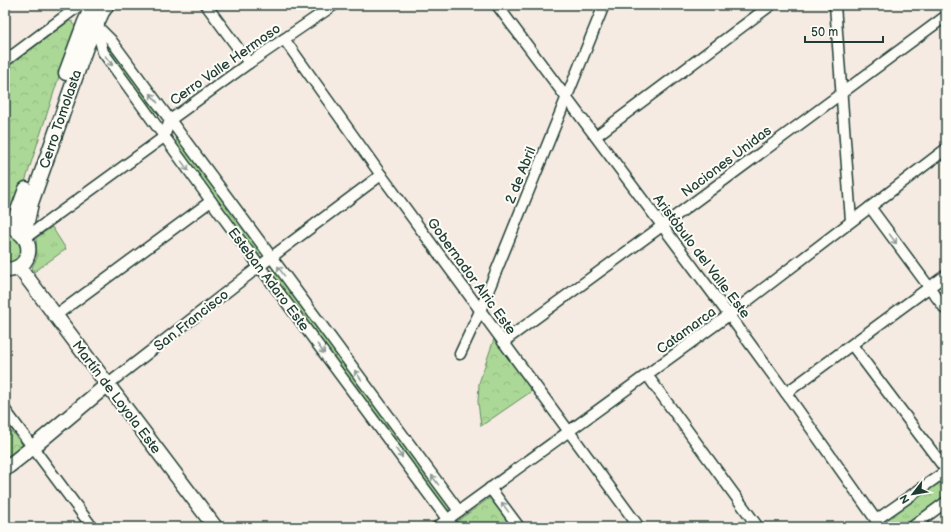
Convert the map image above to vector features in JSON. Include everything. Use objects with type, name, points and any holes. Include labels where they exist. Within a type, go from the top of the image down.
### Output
[{"type":"main road","name":"Cerro Tomolasta","points":[[88,11],[102,12],[107,5]]},
{"type":"main road","name":"Cerro Tomolasta","points":[[7,228],[15,219],[22,202],[88,11]]},
{"type":"main road","name":"Cerro Tomolasta","points":[[19,267],[24,263],[29,250],[28,244],[24,237],[31,203],[86,48],[88,11]]},
{"type":"main road","points":[[7,228],[16,230],[24,237]]},
{"type":"main road","points":[[5,270],[13,270],[19,267]]},
{"type":"main road","name":"Martín de Loyola Este","points":[[19,267],[215,527]]},
{"type":"main road","name":"San Francisco","points":[[5,469],[107,385]]},
{"type":"street","points":[[206,5],[248,63]]},
{"type":"street","name":"Aristóbulo del Valle Este","points":[[497,5],[729,315],[878,524]]},
{"type":"street","name":"2 de Abril","points":[[460,354],[480,311],[604,5]]},
{"type":"street","points":[[596,136],[771,5]]},
{"type":"street","points":[[835,5],[851,221]]},
{"type":"street","name":"Cerro Valle Hermoso","points":[[164,137],[170,120],[329,6]]},
{"type":"street","points":[[5,61],[88,11]]},
{"type":"street","name":"Esteban Adaro Este","points":[[88,11],[459,511]]},
{"type":"street","name":"Esteban Adaro Este","points":[[88,11],[103,52],[211,201],[450,523]]},
{"type":"street","name":"Naciones Unidas","points":[[503,342],[946,16]]},
{"type":"street","name":"Gobernador Alric Este","points":[[284,39],[381,175],[639,527]]},
{"type":"street","points":[[24,237],[164,137]]},
{"type":"street","name":"Catamarca","points":[[437,527],[450,523],[459,511],[729,315],[946,149]]},
{"type":"street","name":"San Francisco","points":[[107,385],[259,266],[381,175]]},
{"type":"street","points":[[55,316],[211,201]]},
{"type":"street","points":[[870,207],[946,310]]},
{"type":"street","points":[[786,393],[946,275]]},
{"type":"street","points":[[852,344],[946,471],[878,524]]},
{"type":"street","points":[[647,375],[758,527]]},
{"type":"street","points":[[5,410],[92,527]]},
{"type":"street","points":[[490,488],[519,527]]},
{"type":"street","points":[[912,527],[946,502]]},
{"type":"green space","points":[[69,21],[73,22],[75,27],[14,216],[5,223],[5,69]]},
{"type":"green space","points":[[108,42],[157,111],[153,113],[107,49]]},
{"type":"green space","points":[[178,139],[262,253],[258,256],[175,142]]},
{"type":"green space","points":[[52,227],[66,249],[34,272],[32,267],[37,258],[36,238]]},
{"type":"green space","points":[[5,234],[13,235],[21,241],[23,257],[5,266]]},
{"type":"green space","points":[[274,269],[452,507],[446,511],[269,273]]},
{"type":"green space","points":[[494,339],[532,391],[481,426],[478,402],[479,383]]},
{"type":"green space","points":[[5,423],[25,448],[5,463]]},
{"type":"green space","points":[[943,479],[946,479],[946,498],[904,527],[891,527],[885,520]]},
{"type":"green space","points":[[491,497],[513,527],[459,527],[456,522]]}]
